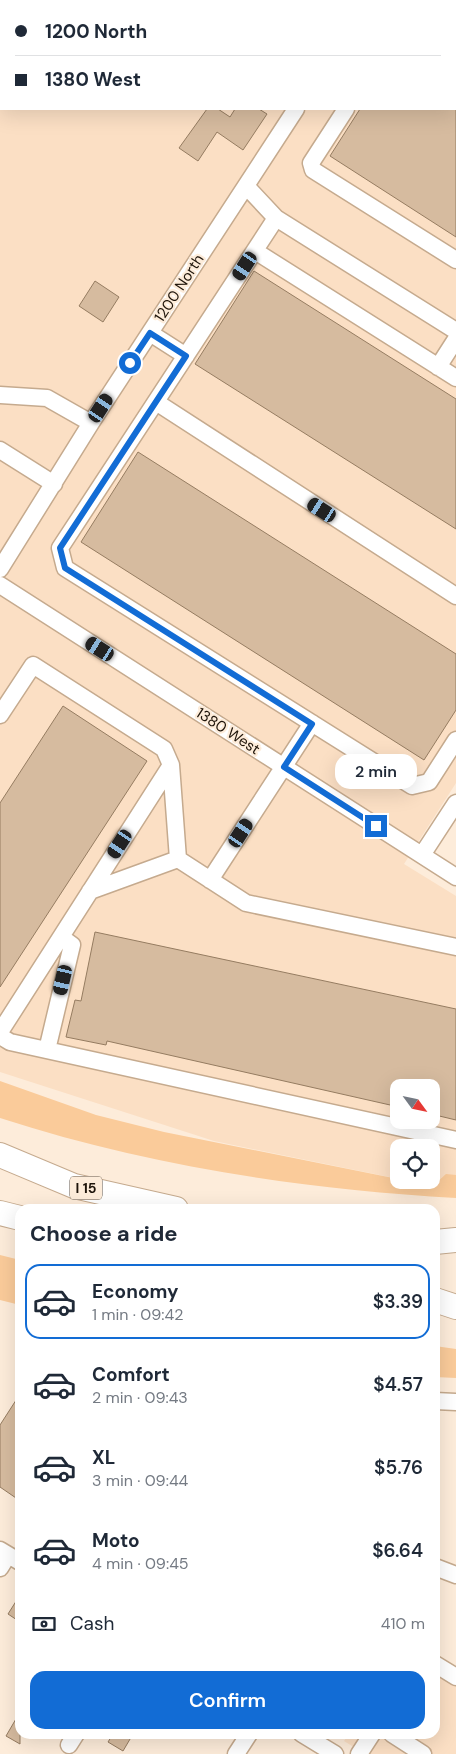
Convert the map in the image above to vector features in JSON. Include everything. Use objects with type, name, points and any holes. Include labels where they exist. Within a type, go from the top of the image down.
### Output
[{"type":"highway","name":"I 15","points":[[0,1155],[74,1186],[154,1204]]},
{"type":"highway","points":[[0,1213],[15,1217]]},
{"type":"highway","points":[[440,1243],[456,1240]]},
{"type":"highway","points":[[440,1245],[456,1248]]},
{"type":"highway","points":[[440,1292],[456,1294]]},
{"type":"highway","points":[[440,1302],[456,1307]]},
{"type":"street","name":"1200 North","points":[[0,569],[91,423],[295,110]]},
{"type":"street","points":[[345,110],[311,163],[313,170],[456,260]]},
{"type":"street","points":[[246,186],[276,218],[456,331]]},
{"type":"street","points":[[276,218],[60,548],[65,568],[412,786],[429,782],[456,740]]},
{"type":"street","points":[[255,250],[456,378]]},
{"type":"street","points":[[150,333],[186,356]]},
{"type":"street","points":[[438,367],[456,339]]},
{"type":"street","points":[[0,395],[46,398],[91,423]]},
{"type":"street","points":[[156,402],[456,596]]},
{"type":"street","points":[[0,450],[54,484]]},
{"type":"street","name":"1380 West","points":[[0,585],[456,877]]},
{"type":"street","points":[[0,716],[33,665],[164,749],[171,765],[178,858]]},
{"type":"street","points":[[210,880],[312,724]]},
{"type":"street","points":[[0,1032],[171,765]]},
{"type":"street","points":[[422,855],[456,803]]},
{"type":"street","points":[[178,858],[246,903],[456,947]]},
{"type":"street","points":[[90,891],[178,858]]},
{"type":"street","points":[[46,1050],[72,945],[60,937]]},
{"type":"street","points":[[0,1036],[10,1042],[456,1140]]},
{"type":"street","points":[[440,1401],[456,1402]]},
{"type":"street","points":[[440,1569],[456,1574]]},
{"type":"street","points":[[440,1667],[456,1677]]},
{"type":"street","points":[[236,1754],[246,1739]]},
{"type":"street","points":[[310,1739],[335,1754]]},
{"type":"street","points":[[359,1754],[369,1739]]},
{"type":"street","points":[[400,1739],[423,1754]]},
{"type":"shaded area","points":[[0,110],[456,110],[456,783],[404,864],[456,896],[456,1183],[440,1183],[440,1139],[390,1139],[390,1177],[214,1141],[0,1072]]},
{"type":"shaded area","points":[[0,1081],[96,1115],[164,1132],[390,1177],[390,1189],[440,1189],[440,1179],[446,1174],[456,1175],[456,1198],[340,1188],[225,1173],[112,1149],[0,1118]]},
{"type":"shaded area","points":[[0,1255],[15,1259],[15,1304],[0,1300]]},
{"type":"shaded area","points":[[440,1347],[456,1349],[456,1378],[440,1377]]},
{"type":"shaded area","points":[[440,1659],[456,1669],[456,1754],[365,1754],[344,1741],[345,1739],[440,1739]]},
{"type":"building","points":[[206,110],[220,110],[230,117],[234,110],[261,110],[267,114],[243,150],[217,132],[198,161],[179,148]]},
{"type":"building","points":[[359,110],[456,110],[456,237],[330,156]]},
{"type":"building","points":[[254,271],[456,399],[456,529],[195,364]]},
{"type":"building","points":[[95,281],[119,297],[103,322],[79,306]]},
{"type":"building","points":[[138,452],[456,654],[456,710],[424,760],[81,542]]},
{"type":"building","points":[[63,706],[147,761],[0,987],[0,803]]},
{"type":"building","points":[[95,932],[456,1009],[456,1120],[440,1116],[440,1079],[390,1079],[390,1105],[107,1041],[106,1045],[66,1037],[75,1000],[81,1001]]},
{"type":"building","points":[[15,1402],[15,1497],[0,1487],[0,1425]]},
{"type":"building","points":[[15,1603],[15,1619],[8,1614]]},
{"type":"building","points":[[15,1721],[15,1739],[20,1739],[20,1744],[6,1736]]},
{"type":"building","points":[[110,1739],[130,1739],[123,1751],[108,1742]]},
{"type":"route","points":[[130,363],[150,333],[186,356],[60,548],[65,568],[312,724],[284,767],[376,826]]}]
